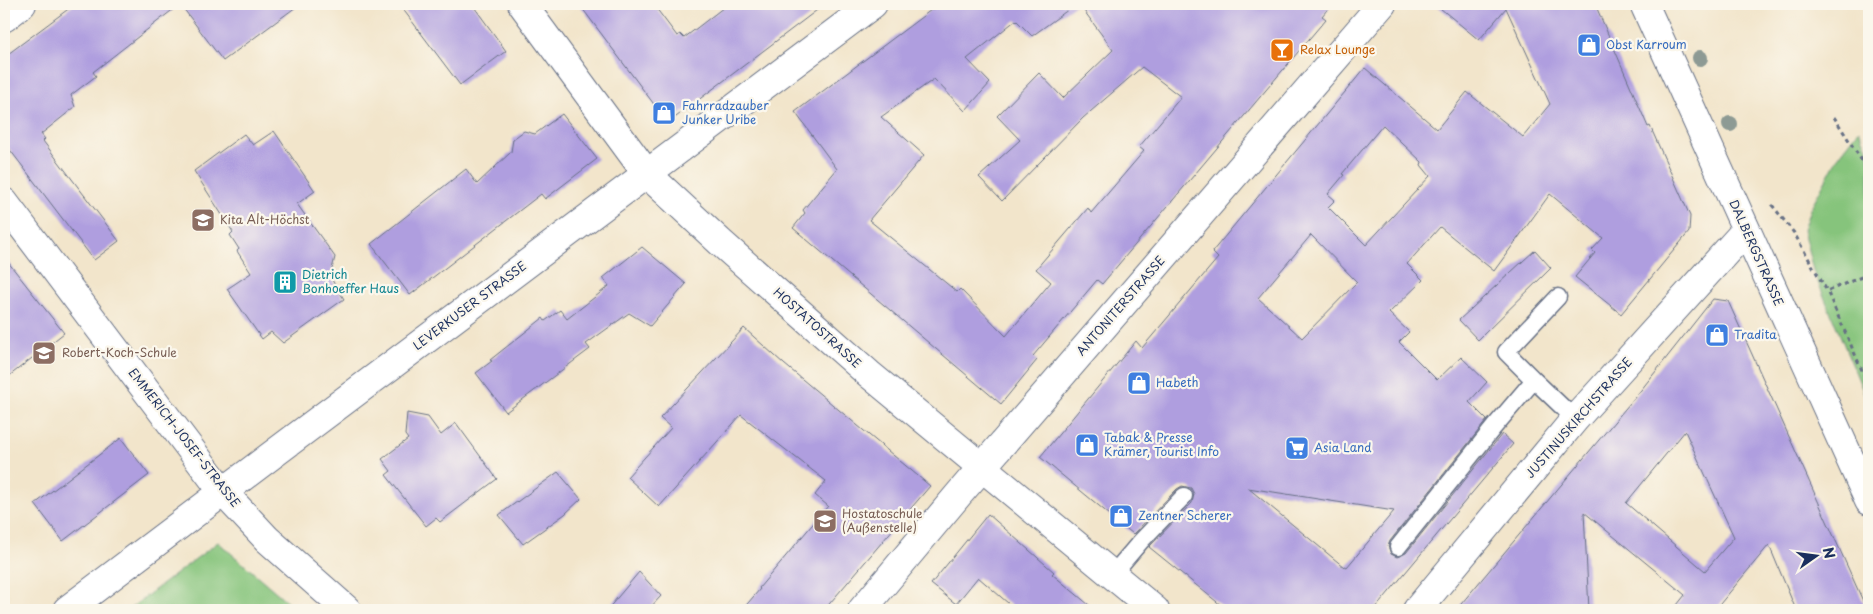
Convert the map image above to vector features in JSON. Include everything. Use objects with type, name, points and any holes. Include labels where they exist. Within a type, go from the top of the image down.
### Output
[{"type":"street","points":[[4,18],[22,4]]},
{"type":"street","name":"HOSTATOSTRASSE","points":[[522,4],[647,174],[869,374],[1155,610]]},
{"type":"street","name":"LEVERKUSER STRASSE","points":[[67,610],[874,4]]},
{"type":"street","name":"ANTONITERSTRASSE","points":[[862,610],[1382,4]]},
{"type":"street","name":"DALBERGSTRASSE","points":[[1644,4],[1869,502]]},
{"type":"street","name":"EMMERICH-JOSEF-STRASSE","points":[[4,202],[223,492],[267,539],[346,610]]},
{"type":"street","name":"JUSTINUSKIRCHSTRASSE","points":[[1417,610],[1575,419],[1746,230]]},
{"type":"lane","points":[[1558,298],[1506,352],[1575,419]]},
{"type":"lane","points":[[1398,547],[1534,380]]},
{"type":"lane","points":[[1112,575],[1184,496]]},
{"type":"path","points":[[1834,117],[1869,172]]},
{"type":"path","points":[[1771,202],[1794,233],[1827,291],[1869,386]]},
{"type":"path","points":[[1827,291],[1869,274]]},
{"type":"green space","points":[[1859,130],[1869,152],[1869,405],[1813,270],[1803,230],[1810,209],[1838,157]]},
{"type":"green space","points":[[218,542],[297,610],[128,610]]},
{"type":"building","points":[[75,4],[180,4],[93,72],[96,76],[71,95],[75,107],[41,134],[45,139],[43,141],[119,241],[94,260],[4,142],[4,57]]},
{"type":"building","points":[[180,4],[300,4],[223,61]]},
{"type":"building","points":[[399,4],[472,4],[506,51],[460,85]]},
{"type":"building","points":[[579,4],[653,4],[677,36],[680,34],[684,38],[728,4],[825,4],[668,123]]},
{"type":"building","points":[[939,4],[1076,4],[1032,36],[1016,20],[967,59],[990,83],[965,111],[934,79],[881,117],[924,155],[869,220],[957,292],[960,289],[1006,336],[1051,282],[1036,269],[1088,208],[1091,213],[1144,151],[1139,147],[1181,97],[1142,67],[1083,118],[1002,201],[979,177],[1020,140],[997,116],[1039,73],[1063,98],[1113,50],[1079,4],[1332,4],[1322,16],[1326,19],[1102,284],[1097,280],[1033,356],[1037,360],[1001,404],[793,228],[805,213],[803,210],[837,169],[795,112]]},
{"type":"building","points":[[1435,4],[1595,4],[1648,127],[1650,126],[1690,216],[1689,232],[1621,314],[1575,277],[1595,253],[1592,250],[1603,238],[1550,194],[1494,271],[1440,227],[1407,264],[1423,280],[1389,313],[1409,332],[1399,342],[1437,380],[1461,357],[1487,382],[1469,402],[1487,420],[1390,541],[1388,546],[1391,554],[1397,557],[1406,553],[1502,434],[1513,444],[1374,610],[1227,610],[1149,547],[1192,503],[1194,494],[1191,488],[1182,486],[1177,489],[1133,534],[1040,457],[1136,341],[1142,348],[1218,258],[1212,252],[1365,68],[1437,129],[1467,92],[1523,137],[1550,104],[1506,8],[1479,40]],"holes":[[[1383,125],[1422,162],[1421,165],[1430,176],[1366,245],[1328,207],[1335,200],[1328,194],[1344,175],[1342,174]],[[1311,235],[1357,282],[1302,338],[1258,298]],[[1248,488],[1394,511],[1347,567],[1344,567]]]},
{"type":"building","points":[[562,114],[597,159],[545,199],[541,194],[410,295],[371,244],[466,169],[477,184],[511,152],[513,139],[524,131],[535,134]]},
{"type":"building","points":[[274,131],[315,191],[297,204],[335,257],[330,277],[344,299],[283,343],[271,332],[262,339],[227,289],[251,273],[237,251],[239,249],[230,235],[233,232],[194,171],[244,134],[253,145]]},
{"type":"building","points":[[642,247],[686,284],[650,326],[629,313],[586,344],[590,349],[506,412],[476,373],[543,318],[545,321],[560,310],[567,319],[609,286],[603,278]]},
{"type":"building","points":[[1535,250],[1551,268],[1478,340],[1459,320]]},
{"type":"building","points":[[4,257],[64,333],[4,380]]},
{"type":"building","points":[[1713,299],[1728,301],[1867,610],[1796,610],[1769,545],[1715,610],[1673,610],[1685,595],[1584,512],[1589,610],[1456,610],[1641,390]],"holes":[[[1685,431],[1734,537],[1705,571],[1626,503]]]},
{"type":"building","points":[[744,328],[784,364],[930,486],[824,610],[742,610],[828,506],[815,495],[826,481],[741,415],[659,507],[627,477],[671,428],[660,418]]},
{"type":"building","points":[[407,413],[428,417],[441,435],[456,423],[497,479],[440,522],[436,518],[426,526],[386,475],[391,471],[382,459],[408,439],[405,435]]},
{"type":"building","points":[[121,438],[149,475],[63,541],[35,504]]},
{"type":"building","points":[[558,472],[581,499],[565,514],[523,544],[499,515]]},
{"type":"building","points":[[988,514],[1054,572],[1052,574],[1095,610],[1016,610],[978,577],[956,604],[931,584]]},
{"type":"building","points":[[639,572],[661,596],[648,610],[607,610]]},
{"type":"place","name":"Obst Karroum","points":[[1589,45]]},
{"type":"place","name":"Relax Lounge","points":[[1282,50]]},
{"type":"place","name":"Fahrradzauber Junker Uribe","points":[[664,113]]},
{"type":"place","name":"Kita Alt-Höchst","points":[[203,220]]},
{"type":"place","name":"Dietrich Bonhoeffer Haus","points":[[285,282]]},
{"type":"place","name":"Tradita","points":[[1717,335]]},
{"type":"place","name":"Robert-Koch-Schule","points":[[44,353]]},
{"type":"place","name":"Habeth","points":[[1139,383]]},
{"type":"place","name":"Tabak & Presse Krämer, Tourist Info","points":[[1087,445]]},
{"type":"place","name":"Asia Land","points":[[1297,448]]},
{"type":"place","name":"Zentner Scherer","points":[[1121,516]]},
{"type":"place","name":"Hostatoschule (Außenstelle)","points":[[825,521]]}]
